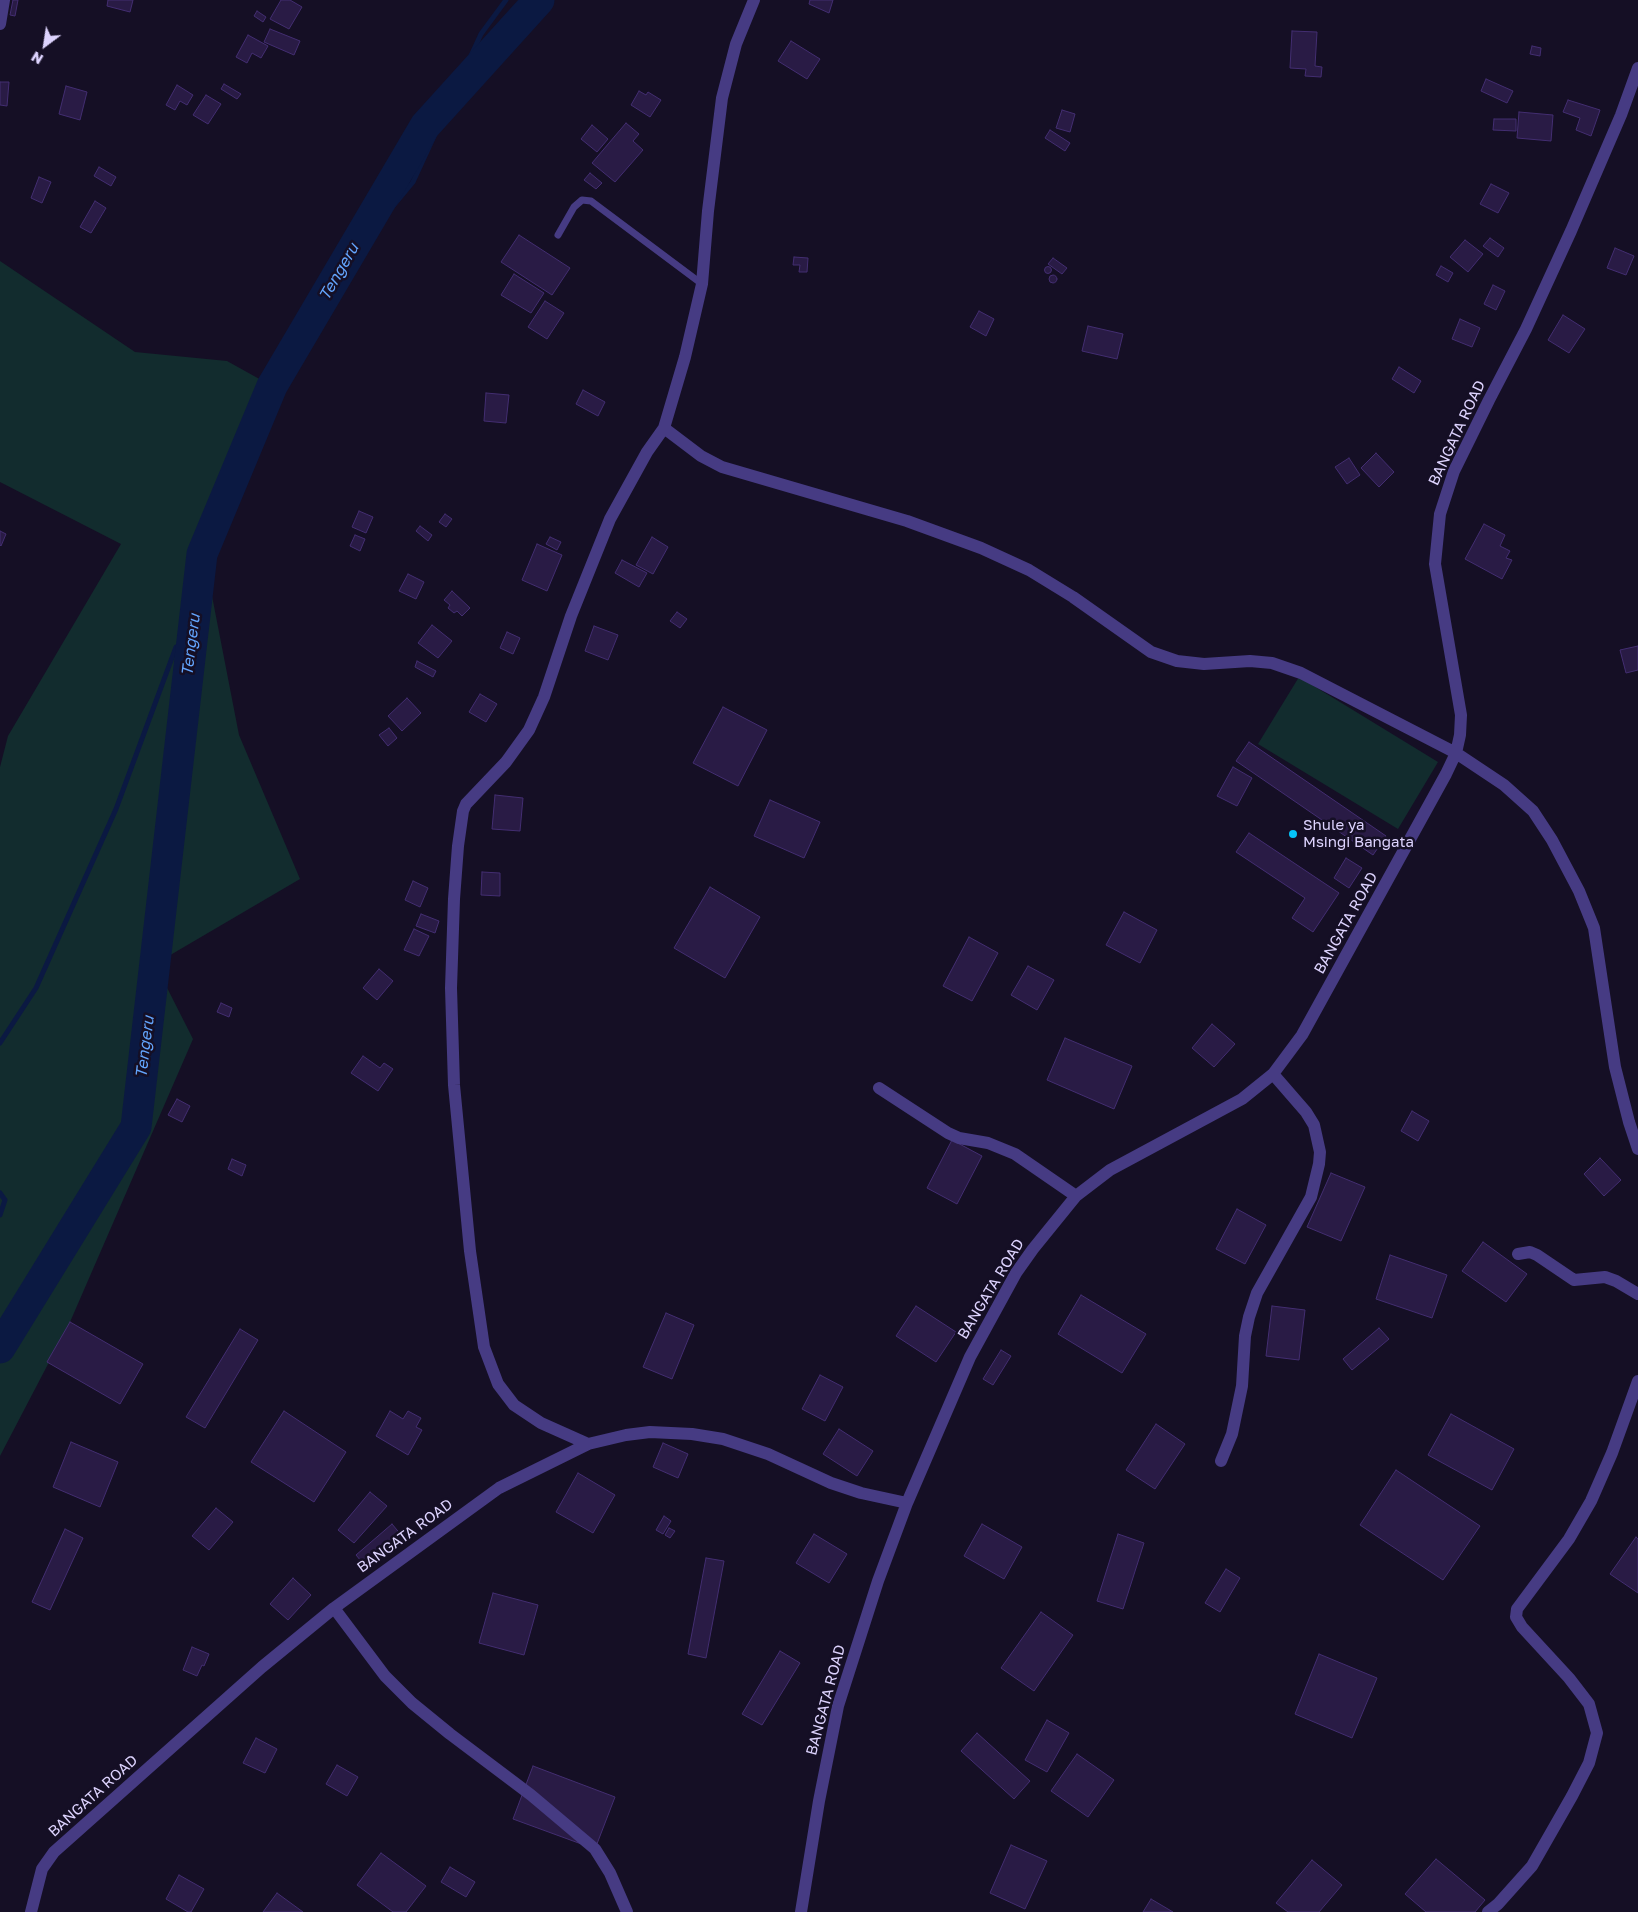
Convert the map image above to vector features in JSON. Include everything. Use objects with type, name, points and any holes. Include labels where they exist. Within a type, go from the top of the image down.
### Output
[{"type":"street","points":[[0,24],[4,0]]},
{"type":"street","points":[[588,1444],[541,1423],[514,1405],[498,1384],[484,1347],[470,1251],[454,1085],[451,988],[454,900],[463,811],[470,798],[506,762],[529,730],[544,697],[571,616],[610,519],[634,474],[664,428],[685,358],[702,284],[708,211],[722,98],[736,44],[754,0]]},
{"type":"street","name":"BANGATA ROAD","points":[[801,1912],[819,1802],[838,1706],[878,1581],[907,1503],[970,1357],[1016,1273],[1032,1249],[1076,1196],[1110,1170],[1242,1099],[1273,1074],[1297,1043],[1316,1010],[1437,793],[1456,753],[1460,735],[1459,698],[1435,564],[1440,514],[1454,471],[1526,329],[1621,115],[1638,68]]},
{"type":"street","points":[[664,428],[701,456],[722,467],[907,521],[981,548],[1029,570],[1073,597],[1151,652],[1177,661],[1204,664],[1250,661],[1272,663],[1301,673],[1456,753],[1504,785],[1533,811],[1552,840],[1579,891],[1594,928],[1615,1068],[1638,1149]]},
{"type":"street","points":[[1221,1461],[1232,1434],[1240,1395],[1245,1336],[1249,1317],[1257,1293],[1311,1197],[1319,1164],[1320,1152],[1314,1125],[1306,1112],[1273,1074]]},
{"type":"street","points":[[879,1088],[948,1133],[959,1138],[988,1142],[1014,1154],[1076,1196]]},
{"type":"street","points":[[1518,1254],[1530,1252],[1537,1255],[1574,1280],[1605,1278],[1616,1281],[1638,1294]]},
{"type":"street","points":[[1488,1912],[1498,1904],[1532,1866],[1589,1763],[1597,1733],[1589,1704],[1569,1678],[1522,1627],[1516,1617],[1517,1609],[1569,1539],[1591,1501],[1612,1453],[1638,1381]]},
{"type":"street","name":"BANGATA ROAD","points":[[31,1912],[42,1869],[54,1852],[262,1667],[334,1608],[499,1488],[588,1444],[620,1436],[650,1432],[692,1434],[723,1439],[768,1454],[831,1483],[861,1493],[907,1503]]},
{"type":"street","points":[[334,1608],[384,1676],[412,1703],[531,1795],[578,1833],[595,1850],[610,1873],[627,1912]]},
{"type":"lane","points":[[558,235],[574,207],[582,200],[591,202],[702,284]]},
{"type":"green space","points":[[0,261],[135,352],[227,361],[272,386],[206,565],[239,735],[300,879],[155,964],[193,1039],[70,1322],[0,1456],[0,767],[8,736],[121,544],[0,482]]},
{"type":"green space","points":[[1299,677],[1438,762],[1398,829],[1258,744]]},
{"type":"building","points":[[13,0],[18,0],[15,16],[10,15]]},
{"type":"building","points":[[108,0],[133,0],[130,12],[107,6]]},
{"type":"building","points":[[281,0],[290,0],[302,7],[289,29],[270,19]]},
{"type":"building","points":[[810,0],[833,0],[829,13],[809,4]]},
{"type":"building","points":[[257,11],[266,17],[263,22],[254,16]]},
{"type":"building","points":[[270,29],[300,41],[294,55],[264,42]]},
{"type":"building","points":[[1292,31],[1317,32],[1315,66],[1322,67],[1321,77],[1305,76],[1306,69],[1290,68]]},
{"type":"building","points":[[248,35],[268,46],[261,58],[252,53],[247,63],[236,57]]},
{"type":"building","points":[[791,41],[820,59],[807,79],[778,61]]},
{"type":"building","points":[[1532,46],[1541,48],[1540,56],[1530,54]]},
{"type":"building","points":[[1486,79],[1513,91],[1507,103],[1481,91]]},
{"type":"building","points":[[0,82],[9,82],[7,106],[0,105]]},
{"type":"building","points":[[224,84],[241,94],[237,99],[221,89]]},
{"type":"building","points":[[177,85],[193,95],[187,105],[180,101],[175,110],[166,105]]},
{"type":"building","points":[[66,86],[87,92],[80,120],[59,114]]},
{"type":"building","points":[[639,91],[646,95],[648,92],[661,100],[650,117],[631,105]]},
{"type":"building","points":[[206,95],[221,104],[208,124],[193,115]]},
{"type":"building","points":[[1568,100],[1600,110],[1591,136],[1576,130],[1580,118],[1563,112]]},
{"type":"building","points":[[1062,110],[1075,114],[1070,132],[1056,128]]},
{"type":"building","points":[[1519,112],[1553,115],[1551,141],[1517,138]]},
{"type":"building","points":[[1494,119],[1516,119],[1516,131],[1493,130]]},
{"type":"building","points":[[626,123],[639,134],[633,141],[643,150],[615,182],[592,163]]},
{"type":"building","points":[[592,125],[608,139],[597,152],[581,139]]},
{"type":"building","points":[[1050,130],[1070,143],[1065,151],[1045,138]]},
{"type":"building","points":[[99,167],[116,177],[111,186],[94,176]]},
{"type":"building","points":[[590,173],[602,183],[596,189],[584,180]]},
{"type":"building","points":[[39,177],[51,182],[42,203],[31,198]]},
{"type":"building","points":[[1491,184],[1509,193],[1498,213],[1480,204]]},
{"type":"building","points":[[95,201],[106,208],[91,233],[80,227]]},
{"type":"building","points":[[519,235],[570,268],[552,295],[501,262]]},
{"type":"building","points":[[1490,238],[1504,248],[1498,257],[1483,246]]},
{"type":"building","points":[[1465,240],[1483,254],[1468,272],[1450,257]]},
{"type":"building","points":[[1615,248],[1634,256],[1626,275],[1607,268]]},
{"type":"building","points":[[794,257],[808,258],[807,272],[799,272],[800,265],[793,265]]},
{"type":"building","points":[[1053,258],[1067,268],[1062,274],[1048,264]]},
{"type":"building","points":[[1048,266],[1052,270],[1048,274],[1044,270]]},
{"type":"building","points":[[1441,266],[1453,273],[1448,282],[1436,275]]},
{"type":"building","points":[[514,274],[544,293],[531,313],[501,295]]},
{"type":"building","points":[[1053,275],[1057,279],[1053,283],[1049,279]]},
{"type":"building","points":[[1493,285],[1505,291],[1496,310],[1484,304]]},
{"type":"building","points":[[545,301],[564,313],[547,339],[528,327]]},
{"type":"building","points":[[979,311],[994,319],[986,336],[970,327]]},
{"type":"building","points":[[1563,315],[1585,329],[1569,353],[1548,340]]},
{"type":"building","points":[[1460,319],[1480,328],[1472,347],[1452,339]]},
{"type":"building","points":[[1088,326],[1123,334],[1117,359],[1082,351]]},
{"type":"building","points":[[1399,367],[1421,381],[1414,393],[1392,379]]},
{"type":"building","points":[[583,390],[605,402],[598,416],[576,404]]},
{"type":"building","points":[[486,393],[509,395],[506,423],[484,421]]},
{"type":"building","points":[[1376,453],[1394,472],[1379,487],[1361,468]]},
{"type":"building","points":[[1349,458],[1360,475],[1347,484],[1335,467]]},
{"type":"building","points":[[359,511],[373,517],[366,533],[352,527]]},
{"type":"building","points":[[445,514],[452,519],[446,527],[439,522]]},
{"type":"building","points":[[1484,524],[1505,535],[1500,546],[1510,551],[1506,558],[1512,560],[1502,579],[1465,559]]},
{"type":"building","points":[[420,526],[432,535],[428,541],[416,531]]},
{"type":"building","points":[[0,531],[6,534],[1,546],[0,545]]},
{"type":"building","points":[[355,535],[365,539],[360,551],[350,546]]},
{"type":"building","points":[[550,537],[561,542],[557,550],[546,544]]},
{"type":"building","points":[[652,537],[668,547],[653,574],[636,565]]},
{"type":"building","points":[[537,544],[562,555],[547,591],[522,580]]},
{"type":"building","points":[[622,560],[647,573],[639,587],[615,573]]},
{"type":"building","points":[[408,574],[424,582],[416,599],[399,591]]},
{"type":"building","points":[[452,591],[470,608],[462,616],[457,611],[454,613],[448,608],[450,605],[444,600]]},
{"type":"building","points":[[677,612],[687,619],[680,628],[670,621]]},
{"type":"building","points":[[432,625],[452,641],[438,658],[418,643]]},
{"type":"building","points":[[594,626],[618,635],[608,660],[585,651]]},
{"type":"building","points":[[507,632],[520,638],[513,654],[500,648]]},
{"type":"building","points":[[1638,646],[1638,670],[1626,673],[1620,650]]},
{"type":"building","points":[[417,661],[436,671],[433,677],[415,667]]},
{"type":"building","points":[[480,694],[497,704],[486,722],[469,712]]},
{"type":"building","points":[[407,698],[421,713],[402,731],[388,716]]},
{"type":"building","points":[[723,707],[767,730],[738,786],[693,763]]},
{"type":"building","points":[[389,728],[397,738],[388,746],[379,735]]},
{"type":"building","points":[[1249,742],[1386,836],[1373,855],[1236,761]]},
{"type":"building","points":[[1233,767],[1252,778],[1237,806],[1217,796]]},
{"type":"building","points":[[495,795],[523,798],[520,831],[492,829]]},
{"type":"building","points":[[770,800],[820,822],[804,858],[754,836]]},
{"type":"building","points":[[1249,833],[1339,893],[1313,932],[1292,918],[1305,898],[1236,852]]},
{"type":"building","points":[[1346,858],[1362,868],[1349,888],[1334,878]]},
{"type":"building","points":[[482,872],[500,873],[500,896],[481,895]]},
{"type":"building","points":[[413,881],[428,888],[420,907],[405,900]]},
{"type":"building","points":[[710,887],[760,917],[725,978],[674,948]]},
{"type":"building","points":[[1124,912],[1157,930],[1140,963],[1106,945]]},
{"type":"building","points":[[421,914],[439,921],[435,933],[416,926]]},
{"type":"building","points":[[414,929],[429,936],[419,956],[404,950]]},
{"type":"building","points":[[969,937],[998,953],[972,1001],[943,986]]},
{"type":"building","points":[[1028,966],[1054,980],[1037,1010],[1011,995]]},
{"type":"building","points":[[379,969],[393,981],[377,1000],[363,988]]},
{"type":"building","points":[[221,1003],[232,1008],[229,1017],[217,1012]]},
{"type":"building","points":[[1212,1024],[1235,1044],[1214,1067],[1192,1048]]},
{"type":"building","points":[[1065,1038],[1132,1066],[1114,1109],[1047,1080]]},
{"type":"building","points":[[363,1056],[380,1068],[384,1063],[393,1069],[378,1091],[351,1073]]},
{"type":"building","points":[[177,1099],[190,1106],[182,1122],[168,1115]]},
{"type":"building","points":[[1412,1111],[1429,1121],[1418,1141],[1401,1131]]},
{"type":"building","points":[[952,1140],[982,1156],[957,1204],[927,1188]]},
{"type":"building","points":[[1600,1158],[1621,1180],[1604,1196],[1584,1174]]},
{"type":"building","points":[[232,1159],[246,1165],[242,1176],[228,1169]]},
{"type":"building","points":[[1331,1173],[1365,1187],[1341,1241],[1307,1227]]},
{"type":"building","points":[[1237,1209],[1266,1225],[1245,1264],[1216,1249]]},
{"type":"building","points":[[1483,1242],[1527,1274],[1506,1302],[1462,1271]]},
{"type":"building","points":[[1390,1255],[1447,1275],[1432,1318],[1376,1299]]},
{"type":"building","points":[[1081,1295],[1146,1334],[1122,1373],[1058,1334]]},
{"type":"building","points":[[916,1306],[956,1332],[936,1362],[896,1336]]},
{"type":"building","points":[[1272,1306],[1305,1310],[1299,1360],[1266,1356]]},
{"type":"building","points":[[666,1313],[694,1325],[672,1379],[643,1367]]},
{"type":"building","points":[[70,1322],[143,1364],[120,1404],[47,1362]]},
{"type":"building","points":[[1379,1328],[1389,1339],[1352,1370],[1343,1359]]},
{"type":"building","points":[[240,1329],[258,1340],[205,1428],[186,1417]]},
{"type":"building","points":[[1001,1350],[1011,1356],[993,1385],[983,1379]]},
{"type":"building","points":[[820,1375],[843,1387],[825,1421],[802,1409]]},
{"type":"building","points":[[284,1411],[346,1452],[314,1502],[251,1462]]},
{"type":"building","points":[[390,1411],[403,1419],[408,1411],[421,1418],[416,1427],[422,1430],[408,1455],[376,1436]]},
{"type":"building","points":[[1451,1414],[1514,1449],[1492,1490],[1428,1455]]},
{"type":"building","points":[[1156,1424],[1185,1444],[1155,1489],[1126,1470]]},
{"type":"building","points":[[839,1429],[873,1451],[857,1476],[823,1454]]},
{"type":"building","points":[[71,1442],[118,1462],[100,1507],[53,1487]]},
{"type":"building","points":[[663,1443],[688,1454],[678,1478],[653,1467]]},
{"type":"building","points":[[1396,1470],[1480,1526],[1443,1580],[1360,1525]]},
{"type":"building","points":[[578,1473],[615,1495],[593,1533],[556,1512]]},
{"type":"building","points":[[370,1492],[387,1506],[354,1543],[338,1530]]},
{"type":"building","points":[[216,1508],[233,1522],[209,1550],[192,1536]]},
{"type":"building","points":[[664,1516],[671,1521],[663,1534],[656,1530]]},
{"type":"building","points":[[392,1524],[402,1536],[366,1567],[356,1555]]},
{"type":"building","points":[[982,1524],[1022,1547],[1004,1579],[964,1556]]},
{"type":"building","points":[[669,1528],[675,1531],[670,1538],[665,1535]]},
{"type":"building","points":[[65,1529],[83,1538],[50,1610],[32,1602]]},
{"type":"building","points":[[814,1534],[847,1554],[829,1583],[796,1563]]},
{"type":"building","points":[[1118,1534],[1144,1543],[1123,1609],[1097,1601]]},
{"type":"building","points":[[1636,1537],[1638,1539],[1638,1593],[1610,1574]]},
{"type":"building","points":[[706,1558],[724,1561],[706,1658],[688,1654]]},
{"type":"building","points":[[1226,1569],[1240,1578],[1220,1612],[1205,1603]]},
{"type":"building","points":[[293,1578],[311,1595],[288,1620],[270,1604]]},
{"type":"building","points":[[493,1593],[538,1605],[524,1655],[479,1643]]},
{"type":"building","points":[[1041,1612],[1073,1635],[1034,1691],[1001,1668]]},
{"type":"building","points":[[192,1647],[209,1654],[197,1676],[183,1670]]},
{"type":"building","points":[[780,1651],[800,1663],[762,1725],[742,1714]]},
{"type":"building","points":[[1319,1654],[1377,1678],[1352,1738],[1295,1714]]},
{"type":"building","points":[[1047,1720],[1069,1733],[1047,1772],[1025,1760]]},
{"type":"building","points":[[977,1733],[1030,1781],[1014,1799],[961,1751]]},
{"type":"building","points":[[256,1738],[277,1749],[265,1773],[243,1763]]},
{"type":"building","points":[[1077,1754],[1114,1780],[1088,1817],[1051,1791]]},
{"type":"building","points":[[337,1765],[358,1777],[347,1796],[326,1784]]},
{"type":"building","points":[[533,1766],[615,1797],[595,1849],[513,1819]]},
{"type":"building","points":[[1011,1845],[1047,1861],[1025,1909],[990,1893]]},
{"type":"building","points":[[381,1853],[426,1886],[406,1912],[393,1912],[357,1885]]},
{"type":"building","points":[[1436,1859],[1485,1900],[1475,1912],[1426,1912],[1405,1894]]},
{"type":"building","points":[[1312,1860],[1342,1885],[1319,1912],[1288,1912],[1276,1903]]},
{"type":"building","points":[[450,1867],[475,1882],[466,1897],[441,1882]]},
{"type":"building","points":[[179,1875],[204,1889],[191,1912],[166,1899]]},
{"type":"building","points":[[277,1893],[303,1912],[263,1912]]},
{"type":"building","points":[[1151,1899],[1173,1912],[1143,1912]]},
{"type":"waterway","name":"Tengeru","points":[[220,527],[295,324],[413,182],[481,34],[506,0]]},
{"type":"waterway","name":"Tengeru","points":[[0,1348],[136,1127],[202,554],[272,386],[425,126],[539,0]]},
{"type":"waterway","points":[[0,1043],[36,988],[116,809],[176,647]]},
{"type":"waterway","points":[[0,1193],[5,1200],[0,1215]]},
{"type":"place","name":"Shule ya Msingi Bangata","points":[[1293,834]]}]
